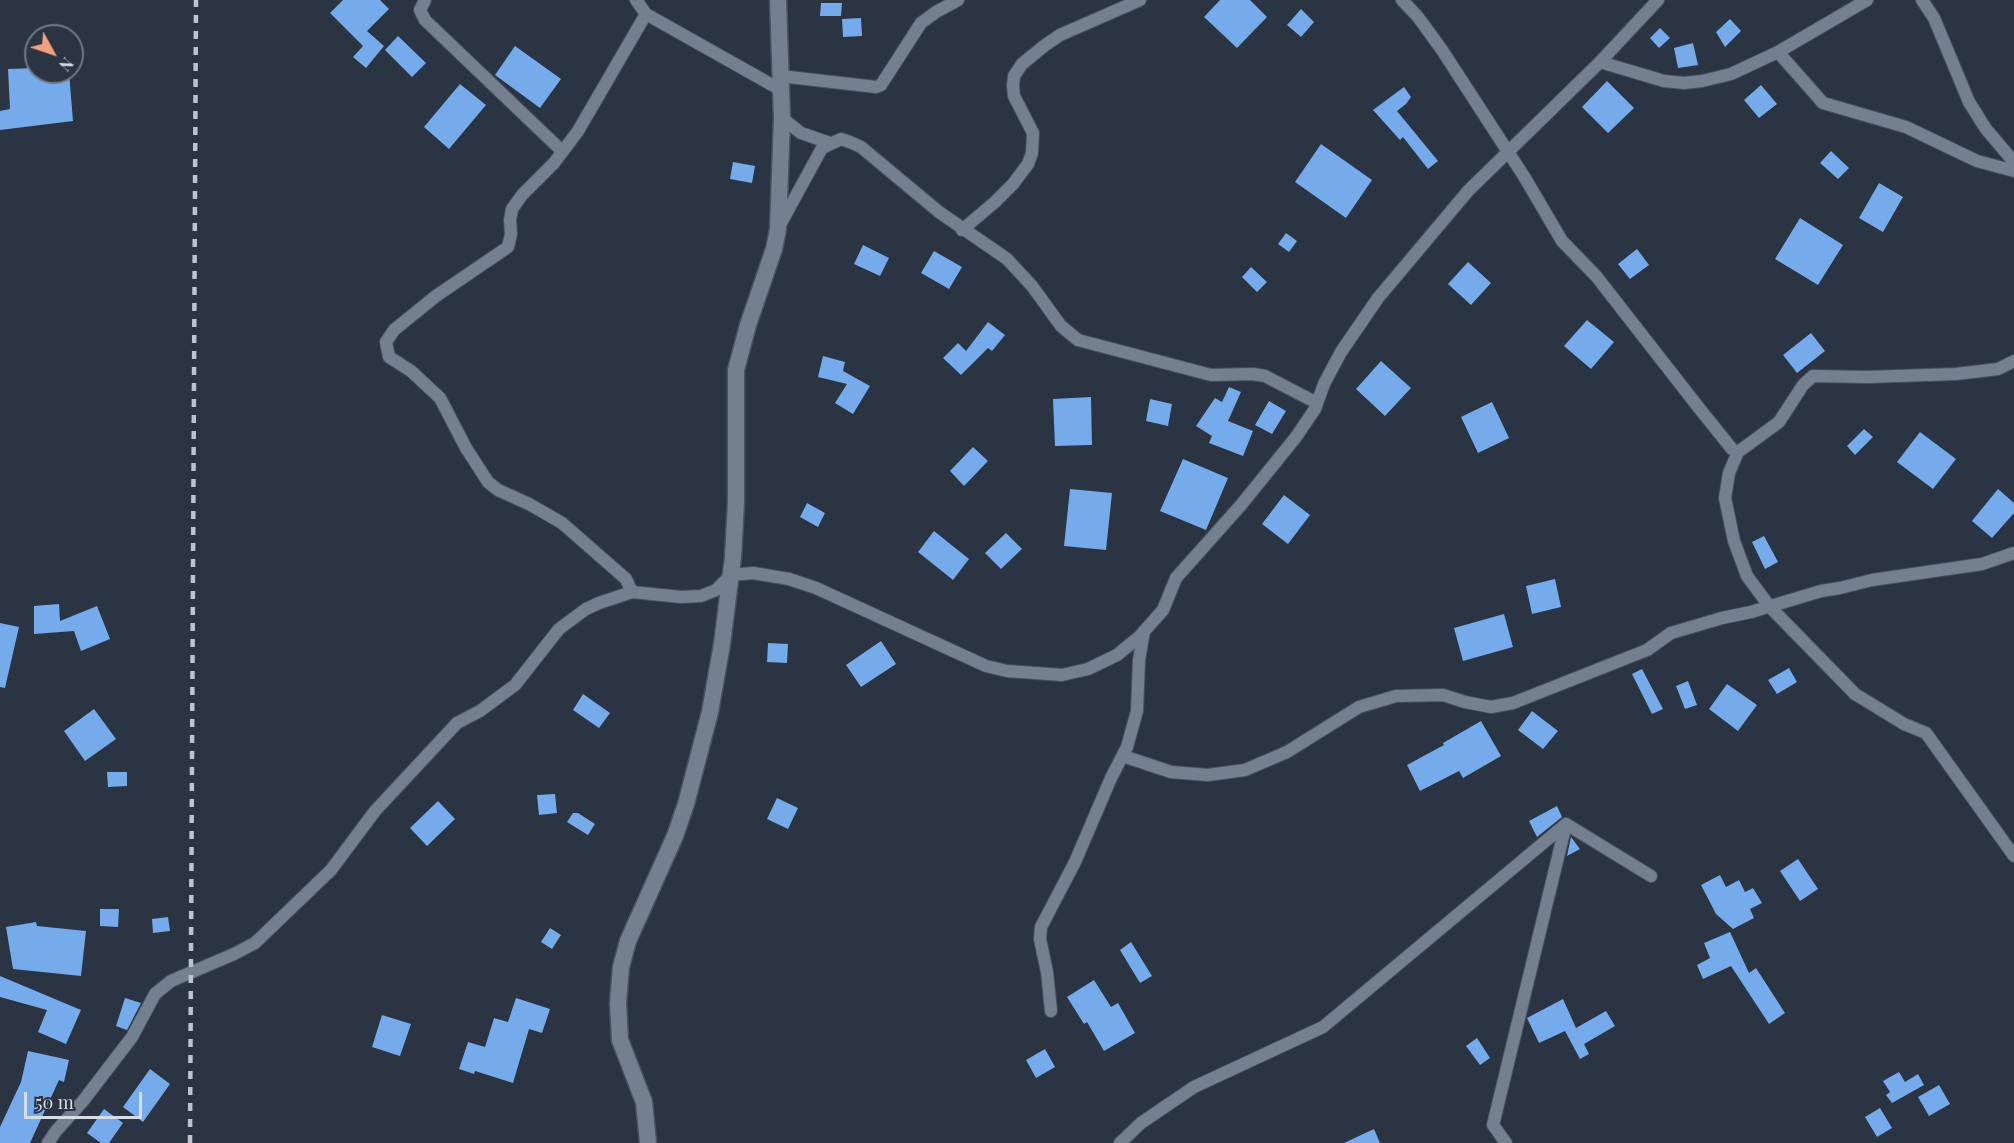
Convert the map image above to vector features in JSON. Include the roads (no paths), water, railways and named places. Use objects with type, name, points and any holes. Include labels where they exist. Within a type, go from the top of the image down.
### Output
[{"type":"street","points":[[425,0],[420,10],[425,20],[562,151]]},
{"type":"street","points":[[636,0],[646,14],[780,83],[876,87],[881,85],[921,23],[958,0]]},
{"type":"street","points":[[648,1143],[644,1102],[620,1040],[618,1003],[621,967],[627,941],[675,836],[686,804],[710,712],[722,644],[731,574],[735,502],[736,369],[748,325],[774,249],[778,229],[782,118],[778,0]]},
{"type":"street","points":[[963,230],[1013,184],[1028,164],[1032,153],[1033,133],[1014,96],[1014,76],[1022,64],[1060,35],[1140,0]]},
{"type":"street","points":[[1402,0],[1418,17],[1442,50],[1508,151],[1562,240],[1596,276],[1698,408],[1732,449],[1738,452]]},
{"type":"street","points":[[48,1143],[132,1037],[155,993],[171,981],[255,943],[331,870],[375,811],[457,723],[480,711],[515,685],[559,629],[586,609],[632,592],[681,597],[701,596],[716,590],[731,574],[753,573],[809,586],[986,666],[1007,671],[1062,675],[1088,669],[1117,656],[1163,610],[1176,578],[1241,505],[1289,446],[1317,403],[1341,352],[1378,298],[1468,191],[1600,62],[1658,0]]},
{"type":"street","points":[[1600,62],[1664,81],[1684,83],[1702,81],[1731,74],[1778,52],[1867,0]]},
{"type":"street","points":[[1922,0],[1934,18],[1969,102],[1986,129],[2014,162]]},
{"type":"street","points":[[632,592],[626,579],[562,523],[537,508],[498,490],[488,482],[479,471],[440,398],[411,371],[389,357],[386,342],[394,330],[436,296],[508,247],[512,209],[578,131],[646,14]]},
{"type":"street","points":[[1778,52],[1823,103],[1906,127],[1977,161],[2014,171]]},
{"type":"street","points":[[782,118],[801,133],[830,143]]},
{"type":"street","points":[[778,229],[822,148],[841,140],[861,147],[963,230],[1018,269],[1061,326],[1078,340],[1211,375],[1265,376],[1317,403]]},
{"type":"street","points":[[2014,361],[1998,369],[1956,374],[1813,376],[1803,385],[1779,422],[1738,452],[1729,473],[1725,498],[1734,541],[1747,576],[1770,606],[1854,694],[1904,724],[1926,733],[2014,856]]},
{"type":"street","points":[[1123,756],[1171,772],[1208,775],[1245,770],[1287,752],[1359,707],[1396,696],[1443,695],[1491,707],[1512,703],[1647,650],[1671,633],[1821,591],[1872,580],[1982,564],[2014,553]]},
{"type":"street","points":[[1051,1011],[1047,972],[1040,939],[1041,927],[1070,871],[1123,756],[1137,711],[1139,660],[1144,631]]},
{"type":"street","points":[[1566,824],[1651,876]]},
{"type":"street","points":[[1120,1143],[1141,1123],[1194,1087],[1323,1027],[1566,824]]},
{"type":"street","points":[[1506,1143],[1493,1125],[1566,824]]},
{"type":"railway","points":[[190,1143],[196,0]]}]
